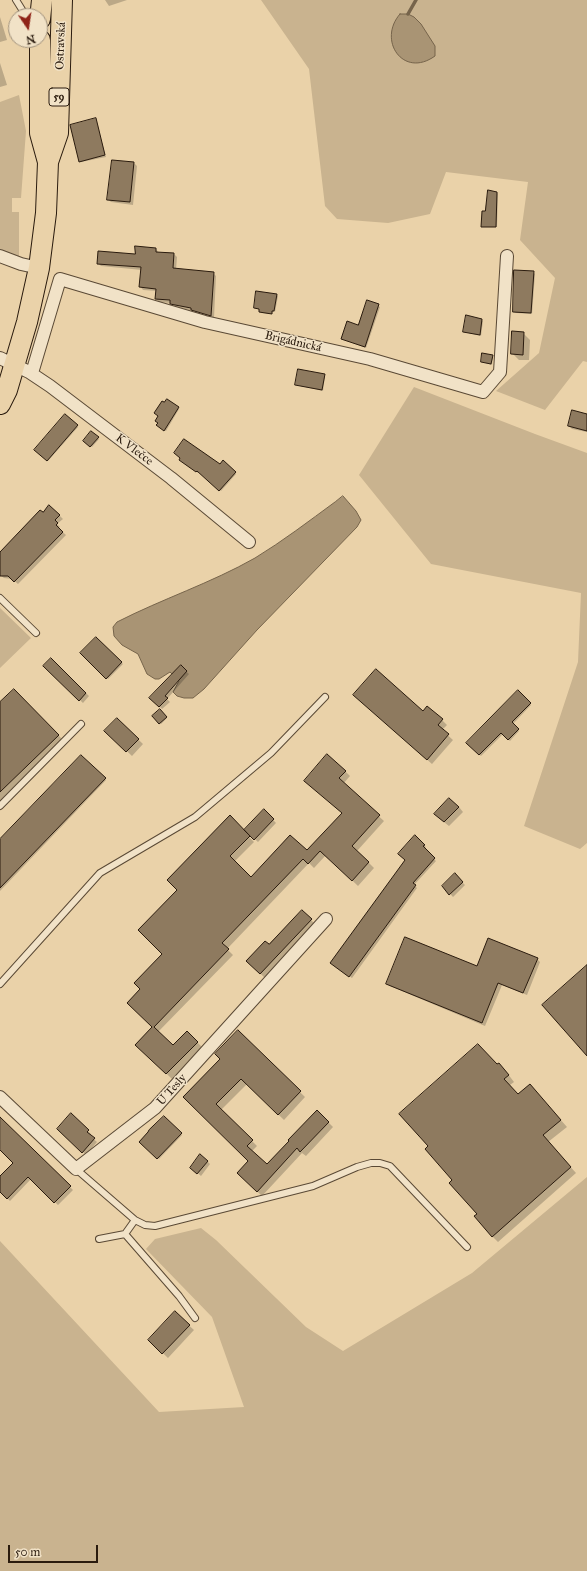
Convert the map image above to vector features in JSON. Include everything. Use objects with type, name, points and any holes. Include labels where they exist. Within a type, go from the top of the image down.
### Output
[{"type":"main road","name":"Ostravská","points":[[0,404],[16,365],[28,322],[39,268],[46,213],[48,162],[58,133],[62,0]]},
{"type":"main road","name":"Ostravská","points":[[40,48],[40,132],[48,162]]},
{"type":"street","points":[[0,256],[21,264],[39,268]]},
{"type":"street","name":"Brigádnická","points":[[16,365],[60,279],[205,322],[370,359],[483,392],[500,372],[507,256]]},
{"type":"street","name":"K Vlečce","points":[[16,365],[171,478],[249,542]]},
{"type":"street","name":"U Tesly","points":[[76,1169],[155,1108],[326,919]]},
{"type":"street","points":[[0,1096],[76,1169]]},
{"type":"lane","points":[[0,598],[36,633]]},
{"type":"lane","points":[[0,984],[100,873],[195,817],[271,753],[325,697]]},
{"type":"lane","points":[[0,806],[81,724]]},
{"type":"lane","points":[[76,1169],[134,1220],[145,1225],[156,1226],[312,1186],[357,1167],[371,1163],[380,1163],[390,1166],[467,1247]]},
{"type":"lane","points":[[99,1239],[125,1234],[134,1220]]},
{"type":"lane","points":[[125,1234],[179,1296],[195,1318]]},
{"type":"shaded area","points":[[261,0],[587,0],[587,362],[583,361],[545,410],[496,391],[539,353],[555,278],[520,240],[528,182],[446,172],[430,214],[388,223],[337,219],[325,206],[309,69]]},
{"type":"shaded area","points":[[400,14],[408,14],[414,17],[421,24],[435,46],[435,56],[423,62],[413,63],[404,60],[397,53],[393,45],[391,35],[394,24]]},
{"type":"shaded area","points":[[19,95],[26,131],[21,198],[12,198],[12,212],[19,212],[19,260],[0,253],[0,102]]},
{"type":"shaded area","points":[[414,387],[587,453],[587,843],[580,849],[524,826],[578,662],[581,593],[431,564],[359,475]]},
{"type":"shaded area","points":[[343,496],[356,511],[361,520],[357,527],[257,630],[204,689],[193,698],[177,696],[173,692],[179,681],[170,672],[159,679],[155,679],[147,674],[138,654],[122,645],[114,636],[113,627],[117,622],[255,558],[286,538]]},
{"type":"shaded area","points":[[0,608],[31,638],[0,668]]},
{"type":"shaded area","points":[[587,1177],[587,1571],[0,1571],[0,1241],[159,1412],[244,1407],[212,1317],[146,1249],[155,1239],[201,1228],[216,1240],[306,1327],[343,1351],[472,1273]]},
{"type":"building","points":[[96,118],[105,155],[79,162],[70,125]]},
{"type":"building","points":[[112,160],[134,162],[130,202],[107,200]]},
{"type":"building","points":[[488,190],[497,192],[496,227],[481,227],[482,211],[485,211]]},
{"type":"building","points":[[135,246],[156,248],[156,252],[174,253],[173,268],[214,272],[211,316],[191,310],[191,308],[170,304],[170,300],[155,299],[156,289],[139,287],[141,267],[97,264],[98,251],[135,254]]},
{"type":"building","points":[[514,270],[534,271],[531,313],[513,312]]},
{"type":"building","points":[[256,291],[277,294],[274,311],[272,311],[272,314],[259,312],[259,309],[254,308]]},
{"type":"building","points":[[367,300],[379,304],[365,347],[341,339],[347,321],[358,325]]},
{"type":"building","points":[[466,315],[482,319],[480,335],[463,332]]},
{"type":"building","points":[[512,331],[524,332],[523,355],[511,354]]},
{"type":"building","points":[[482,353],[493,355],[491,364],[481,362]]},
{"type":"building","points":[[298,369],[325,374],[322,390],[295,385]]},
{"type":"building","points":[[167,399],[179,407],[164,431],[156,425],[158,423],[155,421],[158,416],[154,413],[162,401],[164,402]]},
{"type":"building","points":[[572,410],[587,414],[587,431],[568,426]]},
{"type":"building","points":[[65,414],[78,425],[47,461],[34,450]]},
{"type":"building","points":[[91,431],[99,437],[90,447],[83,441]]},
{"type":"building","points":[[184,439],[220,464],[223,460],[236,472],[219,491],[197,471],[196,472],[179,460],[180,458],[174,453]]},
{"type":"building","points":[[49,505],[60,515],[55,520],[58,523],[56,525],[63,532],[14,582],[8,576],[0,576],[0,552],[40,510],[43,512]]},
{"type":"building","points":[[96,637],[122,662],[106,679],[80,653]]},
{"type":"building","points":[[51,658],[86,693],[79,701],[43,666]]},
{"type":"building","points":[[181,665],[187,671],[165,696],[168,698],[159,707],[149,698]]},
{"type":"building","points":[[376,669],[423,711],[427,706],[443,719],[438,725],[449,734],[427,760],[353,695]]},
{"type":"building","points":[[14,689],[59,735],[0,792],[0,702]]},
{"type":"building","points":[[518,690],[531,703],[512,722],[519,729],[508,740],[501,733],[479,755],[466,743]]},
{"type":"building","points":[[160,709],[167,717],[159,724],[152,716]]},
{"type":"building","points":[[117,718],[139,739],[126,752],[104,731]]},
{"type":"building","points":[[327,754],[346,771],[339,778],[380,815],[352,846],[369,862],[352,881],[320,851],[308,864],[303,859],[222,943],[229,949],[154,1027],[173,1045],[187,1031],[198,1042],[166,1074],[135,1045],[152,1027],[127,1003],[140,989],[134,983],[162,954],[138,930],[177,890],[167,880],[230,815],[250,836],[230,856],[251,877],[290,835],[307,850],[342,813],[304,781]]},
{"type":"building","points":[[81,755],[106,778],[0,888],[0,839]]},
{"type":"building","points":[[449,798],[459,807],[444,822],[434,814]]},
{"type":"building","points":[[264,809],[274,819],[254,840],[244,830]]},
{"type":"building","points":[[415,835],[435,858],[413,883],[416,885],[349,977],[330,963],[405,860],[398,854]]},
{"type":"building","points":[[455,873],[463,882],[449,895],[442,886]]},
{"type":"building","points":[[302,910],[312,919],[260,974],[246,961],[265,941],[269,944]]},
{"type":"building","points":[[405,937],[477,966],[488,938],[538,958],[523,993],[498,983],[482,1023],[386,984]]},
{"type":"building","points":[[587,965],[587,1056],[542,1005]]},
{"type":"building","points":[[238,1030],[301,1091],[278,1115],[241,1079],[216,1104],[253,1140],[247,1146],[267,1164],[317,1110],[329,1122],[300,1152],[297,1148],[257,1192],[237,1173],[248,1161],[183,1097],[220,1059],[215,1054]]},
{"type":"building","points":[[478,1044],[497,1064],[499,1063],[509,1075],[504,1079],[518,1094],[530,1084],[561,1120],[543,1135],[571,1167],[492,1237],[474,1216],[477,1214],[449,1183],[452,1180],[425,1149],[428,1146],[399,1114]]},
{"type":"building","points":[[71,1113],[89,1130],[87,1132],[95,1138],[82,1153],[57,1129]]},
{"type":"building","points":[[164,1116],[182,1133],[157,1159],[139,1142]]},
{"type":"building","points":[[0,1117],[71,1186],[54,1203],[28,1177],[7,1199],[0,1192],[0,1176],[13,1163],[0,1150]]},
{"type":"building","points":[[200,1154],[208,1161],[197,1174],[190,1168]]},
{"type":"building","points":[[175,1311],[190,1325],[162,1354],[148,1340]]},
{"type":"waterway","points":[[408,14],[416,0]]}]
